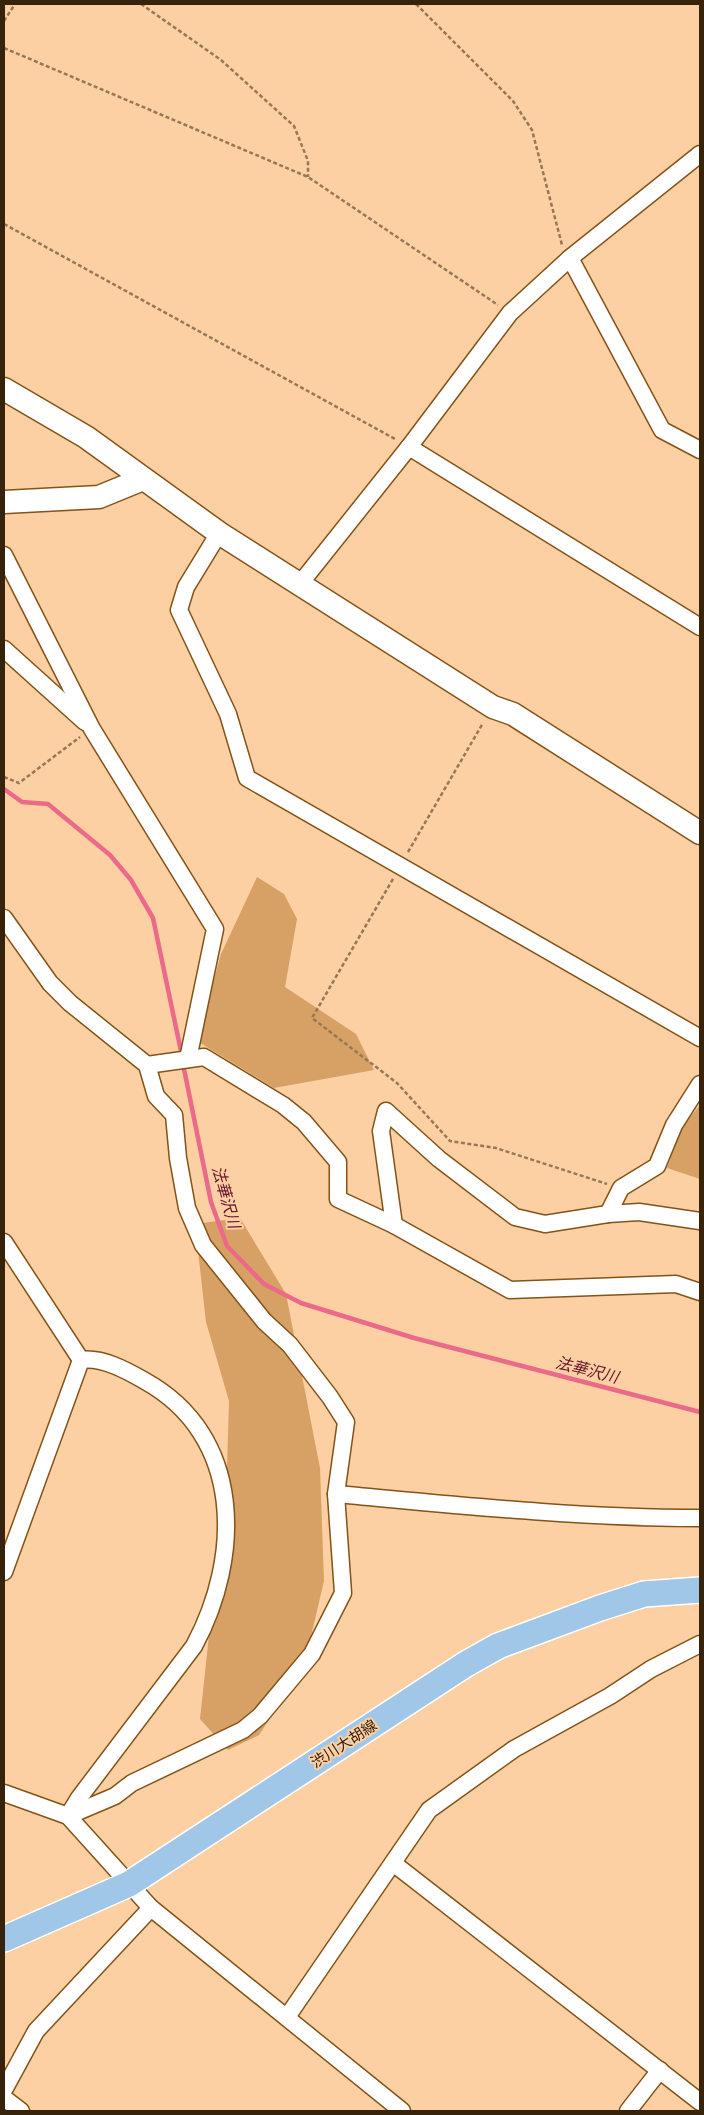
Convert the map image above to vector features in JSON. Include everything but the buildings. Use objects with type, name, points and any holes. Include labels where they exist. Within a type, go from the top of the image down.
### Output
[{"type":"main road","name":"渋川大胡線","points":[[4,1939],[130,1884],[466,1664],[498,1646],[644,1594],[700,1590]]},
{"type":"street","points":[[299,584],[410,447],[510,313],[570,258],[700,154]]},
{"type":"street","points":[[570,258],[662,430],[700,450]]},
{"type":"street","points":[[4,389],[86,437],[219,533],[299,584],[493,707],[513,714],[700,832]]},
{"type":"street","points":[[410,447],[700,627]]},
{"type":"street","points":[[4,502],[100,497],[143,479]]},
{"type":"street","points":[[219,533],[186,587],[179,610],[228,714],[247,778],[700,1038]]},
{"type":"street","points":[[4,555],[92,729],[215,929],[188,1059]]},
{"type":"street","points":[[4,649],[92,729]]},
{"type":"street","points":[[4,918],[50,983],[70,1003],[147,1065],[156,1096],[174,1115],[178,1158],[187,1208],[203,1245],[264,1321],[290,1345],[330,1397],[346,1422],[336,1494],[343,1593],[312,1654],[260,1716],[243,1730],[132,1783],[115,1796],[68,1816]]},
{"type":"street","points":[[147,1065],[204,1057],[276,1100],[304,1122],[338,1162],[338,1199],[394,1225],[510,1290],[676,1284],[700,1292]]},
{"type":"street","points":[[608,1214],[620,1188],[658,1166],[674,1125],[700,1084]]},
{"type":"street","points":[[394,1225],[381,1132],[386,1111],[439,1159],[515,1217],[545,1224],[608,1214],[638,1212],[700,1221]]},
{"type":"street","points":[[4,1242],[80,1360]]},
{"type":"street","points":[[68,1816],[79,1798],[194,1646],[208,1620],[223,1567],[226,1522],[222,1481],[213,1452],[195,1422],[156,1387],[135,1375],[90,1359],[80,1360]]},
{"type":"street","points":[[4,1572],[80,1360]]},
{"type":"street","points":[[336,1494],[542,1512],[635,1518],[700,1518]]},
{"type":"street","points":[[287,2016],[429,1810],[514,1748],[610,1696],[652,1669],[700,1644]]},
{"type":"street","points":[[4,1793],[68,1816],[151,1908],[287,2016],[402,2111]]},
{"type":"street","points":[[393,1863],[700,2102]]},
{"type":"street","points":[[4,2090],[36,2031],[151,1908]]},
{"type":"street","points":[[628,2111],[660,2070]]},
{"type":"street","points":[[4,2098],[21,2111]]},
{"type":"path","points":[[4,21],[15,4]]},
{"type":"path","points":[[141,4],[221,60],[294,126],[308,161],[308,176]]},
{"type":"path","points":[[416,4],[513,100],[532,130],[563,248],[570,258]]},
{"type":"path","points":[[4,48],[308,176],[510,313]]},
{"type":"path","points":[[4,224],[410,447]]},
{"type":"path","points":[[407,854],[493,707]]},
{"type":"path","points":[[4,778],[19,783],[92,729]]},
{"type":"path","points":[[397,871],[312,1018],[396,1083],[450,1142],[496,1148],[620,1188]]},
{"type":"shaded area","points":[[257,877],[284,894],[297,919],[285,987],[356,1034],[374,1070],[274,1088],[197,1041],[221,954]]},
{"type":"shaded area","points":[[700,1105],[700,1179],[667,1168],[683,1126]]},
{"type":"shaded area","points":[[240,1218],[286,1294],[320,1468],[324,1581],[304,1666],[259,1735],[228,1750],[200,1719],[227,1468],[229,1401],[206,1322],[195,1224]]},
{"type":"waterway","name":"法華沢川","points":[[4,789],[22,802],[48,804],[110,855],[131,880],[153,918],[182,1056]]},
{"type":"waterway","name":"法華沢川","points":[[183,1064],[211,1202],[227,1246],[264,1284],[301,1303],[414,1338],[700,1412]]}]
